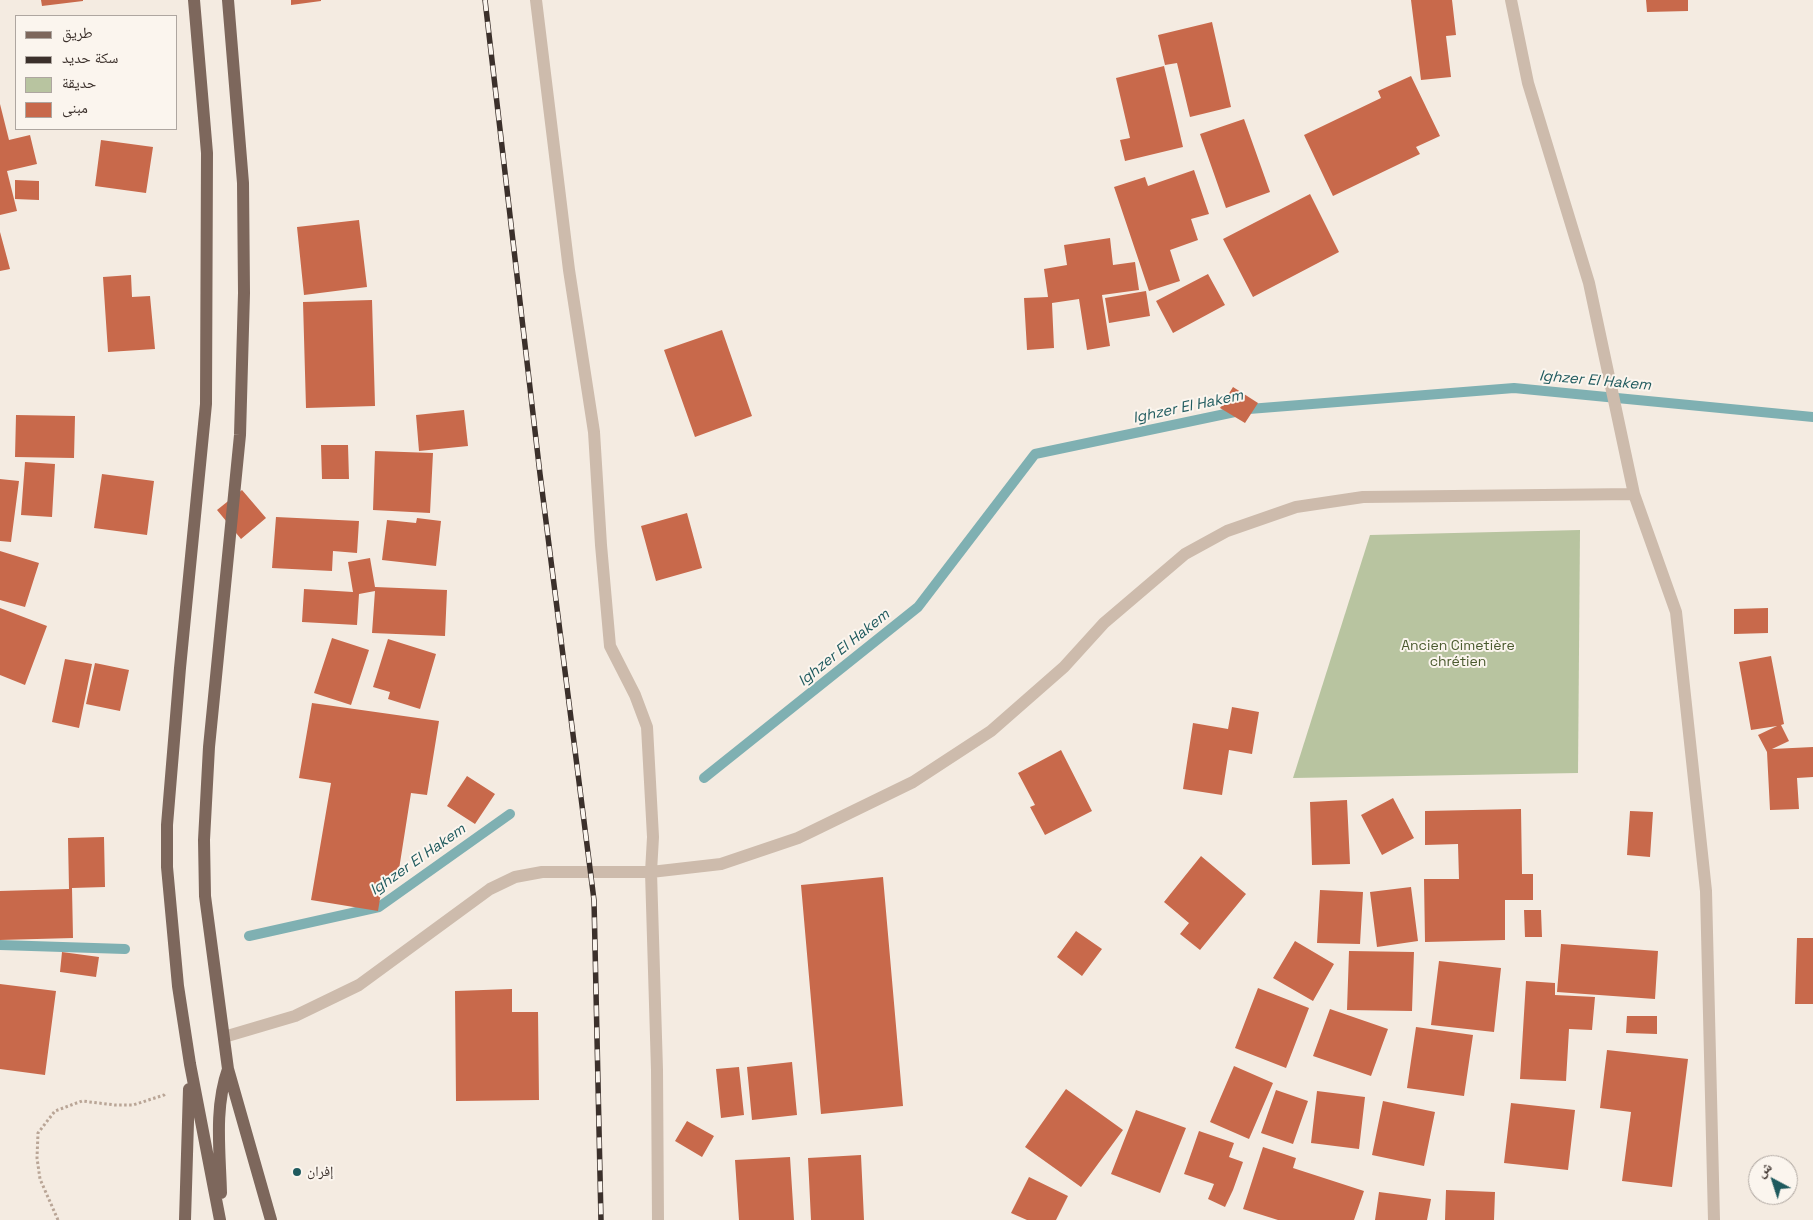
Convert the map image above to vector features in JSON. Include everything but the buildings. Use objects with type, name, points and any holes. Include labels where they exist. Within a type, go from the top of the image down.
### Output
[{"type":"main road","points":[[194,0],[207,153],[206,404],[180,668],[167,825],[167,867],[178,986],[190,1064],[220,1220]]},
{"type":"main road","points":[[228,0],[243,183],[244,293],[240,435],[209,747],[204,840],[205,896],[228,1069],[271,1220]]},
{"type":"main road","points":[[185,1220],[190,1064]]},
{"type":"main road","points":[[220,1220],[219,1105],[228,1069]]},
{"type":"street","points":[[536,0],[569,270],[594,432],[600,545],[610,646],[635,695],[647,727],[653,837],[651,872],[657,1070],[658,1220]]},
{"type":"street","points":[[1511,0],[1528,83],[1589,283],[1634,494],[1676,612],[1706,891],[1714,1220]]},
{"type":"street","points":[[224,1038],[295,1016],[359,985],[490,889],[515,877],[542,872],[651,872],[721,864],[798,838],[914,782],[991,731],[1064,667],[1104,623],[1185,554],[1226,531],[1296,507],[1363,497],[1634,494]]},
{"type":"path","points":[[58,1220],[40,1179],[37,1158],[38,1133],[55,1111],[82,1101],[133,1105],[164,1095],[190,1064]]},
{"type":"green space","name":"Ancien Cimetière chrétien","points":[[1580,530],[1578,773],[1293,778],[1370,535]]},
{"type":"waterway","name":"Ighzer El Hakem","points":[[704,778],[918,607],[1035,454],[1249,409],[1514,388],[1813,417]]},
{"type":"waterway","name":"Ighzer El Hakem","points":[[249,936],[379,907],[510,814]]},
{"type":"waterway","name":"Ighzer El Hakem","points":[[0,945],[125,949]]},
{"type":"railway","points":[[485,0],[540,474],[594,900],[601,1220]]},
{"type":"place","name":"إفران","points":[[297,1172]]}]
